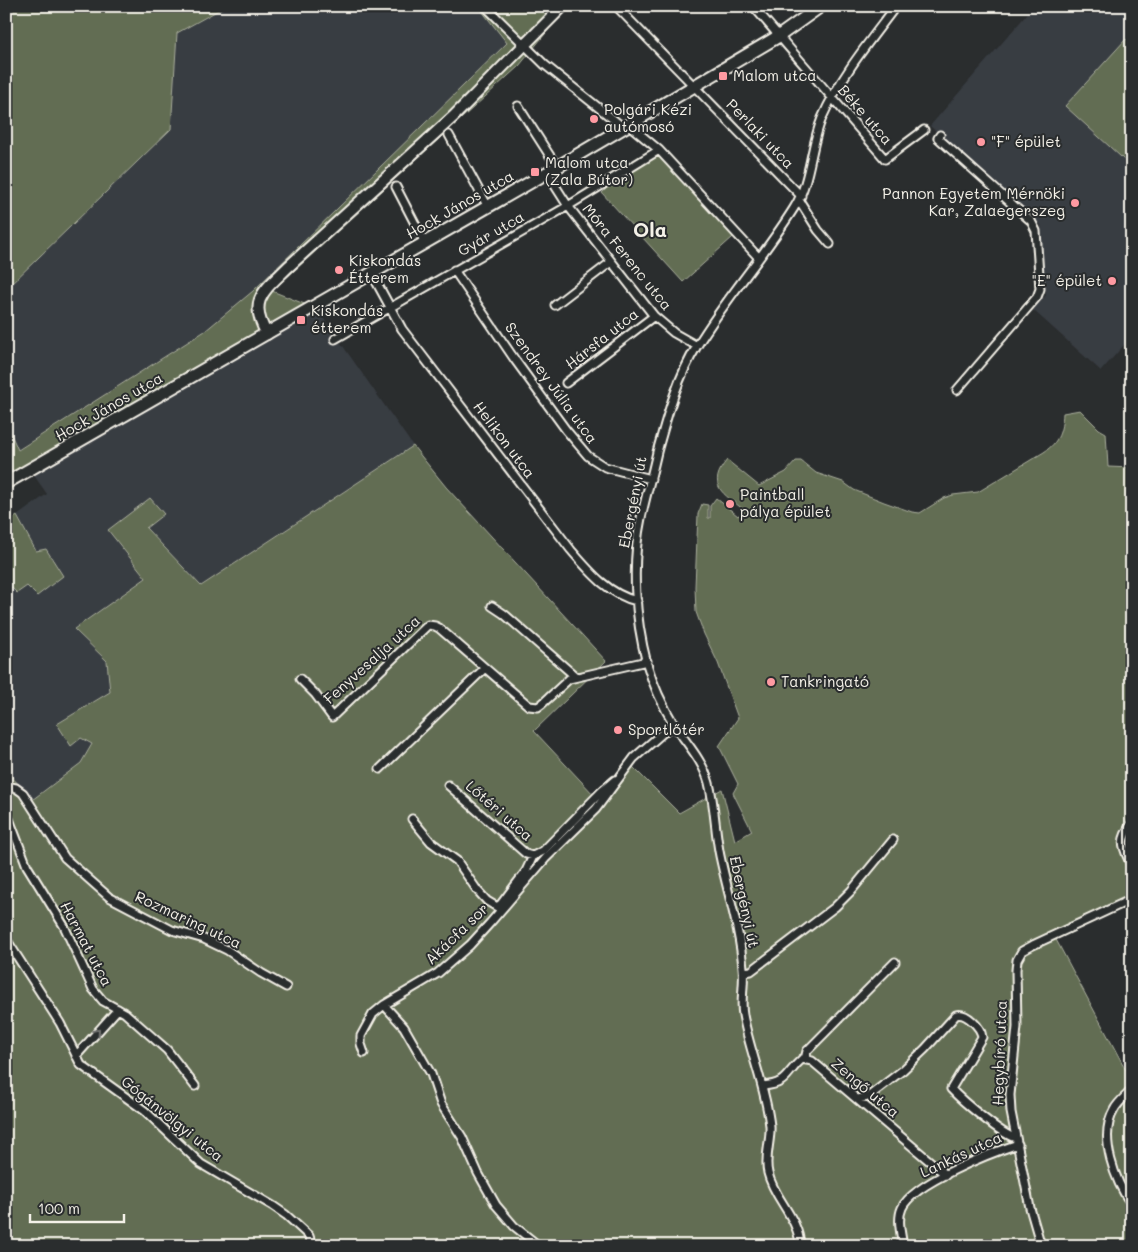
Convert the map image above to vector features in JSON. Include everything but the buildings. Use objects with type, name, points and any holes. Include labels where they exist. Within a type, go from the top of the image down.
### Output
[{"type":"main road","name":"Hock János utca","points":[[6,483],[552,170],[779,36],[821,6]]},
{"type":"street","points":[[485,6],[545,65],[659,150],[760,258]]},
{"type":"street","points":[[267,334],[261,324],[258,309],[262,293],[288,267],[453,117],[564,6]]},
{"type":"street","name":"Perlaki utca","points":[[616,6],[800,198],[818,230],[830,244]]},
{"type":"street","name":"Béke utca","points":[[753,6],[885,159],[924,130]]},
{"type":"street","name":"Ebergényi út","points":[[800,1246],[800,1236],[796,1226],[771,1185],[767,1169],[770,1130],[763,1086],[747,1035],[742,1011],[744,972],[737,926],[715,831],[707,778],[696,754],[674,724],[656,688],[642,640],[635,580],[638,539],[651,479],[680,380],[697,346],[800,198],[821,120],[855,61],[896,6]]},
{"type":"street","name":"Móra Ferenc utca","points":[[518,106],[552,170],[568,206],[654,316],[674,333],[697,346]]},
{"type":"street","points":[[449,135],[488,207]]},
{"type":"street","points":[[940,135],[938,138],[1031,221],[1036,231],[1040,289],[1037,297],[957,390]]},
{"type":"street","name":"Gyár utca","points":[[335,339],[568,206],[659,150]]},
{"type":"street","points":[[396,187],[425,243]]},
{"type":"street","points":[[555,305],[611,262]]},
{"type":"street","name":"Szendrey Júlia utca","points":[[454,270],[515,360],[566,430],[588,456],[605,466],[651,479]]},
{"type":"street","name":"Helikon utca","points":[[372,274],[402,329],[571,550],[611,590],[637,601]]},
{"type":"street","name":"Hársfa utca","points":[[566,384],[654,316]]},
{"type":"street","points":[[492,606],[504,614],[576,677]]},
{"type":"street","name":"Fenyvesalja utca","points":[[300,679],[315,694],[332,716],[428,625],[439,628],[526,704],[534,707],[542,704],[565,682],[576,677],[647,661]]},
{"type":"street","points":[[380,769],[485,668]]},
{"type":"street","name":"Akácfa sor","points":[[384,1004],[438,972],[470,945],[546,858],[596,808],[634,758],[674,724]]},
{"type":"street","points":[[412,819],[431,842],[457,861],[487,901],[497,907],[502,904],[526,870],[533,856],[543,851],[612,782],[618,779]]},
{"type":"street","name":"Lőtéri utca","points":[[448,785],[526,854],[533,856]]},
{"type":"street","name":"Rozmaring utca","points":[[6,786],[16,788],[24,793],[65,858],[109,897],[172,930],[204,939],[227,950],[286,987]]},
{"type":"street","name":"Harmat utca","points":[[6,811],[27,866],[64,926],[92,989],[103,1001],[118,1008],[167,1050],[195,1086]]},
{"type":"street","points":[[1132,823],[1123,838],[1123,844],[1132,867]]},
{"type":"street","points":[[744,972],[751,971],[835,907],[851,891],[893,840]]},
{"type":"street","name":"Hegybíró utca","points":[[1042,1246],[1030,1208],[1010,1095],[1010,1080],[1016,1041],[1016,970],[1019,955],[1033,945],[1132,900]]},
{"type":"street","name":"Gógánvölgyi utca","points":[[6,940],[60,1024],[80,1065],[145,1111],[201,1164],[273,1206],[291,1219],[309,1236],[312,1246]]},
{"type":"street","points":[[763,1086],[776,1085],[782,1082],[802,1059],[805,1059],[807,1050],[895,962]]},
{"type":"street","points":[[364,1053],[361,1036],[374,1014],[384,1004],[404,1027],[432,1074],[441,1104],[462,1137],[478,1173],[496,1205],[514,1226],[539,1246]]},
{"type":"street","points":[[76,1056],[118,1008]]},
{"type":"street","points":[[858,1099],[868,1097],[903,1070],[921,1054],[956,1015],[963,1015],[978,1027],[982,1037],[951,1088],[1000,1130],[1017,1141]]},
{"type":"street","name":"Zengő utca","points":[[805,1059],[812,1061],[946,1175]]},
{"type":"street","points":[[1132,1090],[1110,1117],[1108,1134],[1108,1146],[1116,1178],[1123,1193],[1132,1205]]},
{"type":"street","name":"Lankás utca","points":[[903,1246],[900,1213],[906,1200],[918,1190],[946,1175],[1017,1141]]},
{"type":"shaded area","points":[[226,6],[478,6],[508,42],[253,291],[205,331],[17,450],[10,432],[6,434],[6,289],[171,129],[177,33]]},
{"type":"shaded area","name":"Pannon Egyetem Mérnöki Kar, Zalaegerszeg","points":[[1034,6],[1132,6],[1132,336],[1101,371],[1033,310],[1046,295],[1041,225],[930,126]]},
{"type":"shaded area","points":[[317,309],[413,446],[201,586],[146,528],[108,530],[146,578],[74,629],[107,661],[110,692],[58,724],[92,744],[81,763],[32,800],[6,770],[6,582],[17,592],[36,551],[17,516],[47,494],[33,474]]},
{"type":"green space","points":[[6,6],[226,6],[177,33],[171,129],[6,289]]},
{"type":"green space","points":[[478,6],[571,6],[558,18],[519,66],[272,291],[317,309],[6,489],[6,434],[10,432],[18,450],[205,331],[253,291],[507,43]]},
{"type":"green space","points":[[1126,39],[1132,44],[1132,167],[1065,106]]},
{"type":"green space","points":[[658,155],[733,237],[683,282],[602,193],[613,182]]},
{"type":"green space","points":[[1080,410],[1099,429],[1106,433],[1108,467],[1132,468],[1132,820],[1119,841],[1129,872],[1130,888],[1123,901],[1053,934],[1126,1070],[1132,1067],[1132,1246],[6,1246],[6,770],[32,800],[81,763],[92,744],[81,738],[71,746],[57,724],[110,692],[107,661],[74,629],[146,578],[108,530],[150,498],[164,514],[146,528],[201,586],[413,446],[446,487],[606,661],[534,731],[595,796],[629,763],[679,813],[722,789],[735,841],[752,831],[733,793],[738,784],[719,746],[738,718],[718,663],[696,612],[695,587],[698,514],[702,504],[708,505],[708,518],[710,518],[710,506],[716,498],[738,516],[744,510],[724,494],[718,483],[718,476],[727,460],[759,486],[786,472],[796,461],[801,461],[816,473],[843,482],[854,490],[912,512],[920,513],[944,498],[978,492],[1044,452],[1059,436],[1063,413]]},
{"type":"green space","points":[[17,516],[36,551],[46,549],[63,576],[37,596],[27,586],[17,593],[6,582],[6,524]]},
{"type":"place","name":"Malom utca","points":[[723,76]]},
{"type":"place","name":"Polgári Kézi autómosó","points":[[594,119]]},
{"type":"place","name":"\"F\" épület","points":[[981,142]]},
{"type":"place","name":"Malom utca (Zala Bútor)","points":[[535,172]]},
{"type":"place","name":"Pannon Egyetem Mérnöki Kar, Zalaegerszeg","points":[[1075,203]]},
{"type":"place","name":"Kiskondás Étterem","points":[[339,270]]},
{"type":"place","name":"\"E\" épület","points":[[1112,281]]},
{"type":"place","name":"Kiskondás étterem","points":[[301,320]]},
{"type":"place","name":"Paintball pálya épület","points":[[730,504]]},
{"type":"place","name":"Tankringató","points":[[771,682]]},
{"type":"place","name":"Sportlőtér","points":[[618,730]]},
{"type":"district","name":"Ola","points":[[650,230]]}]
